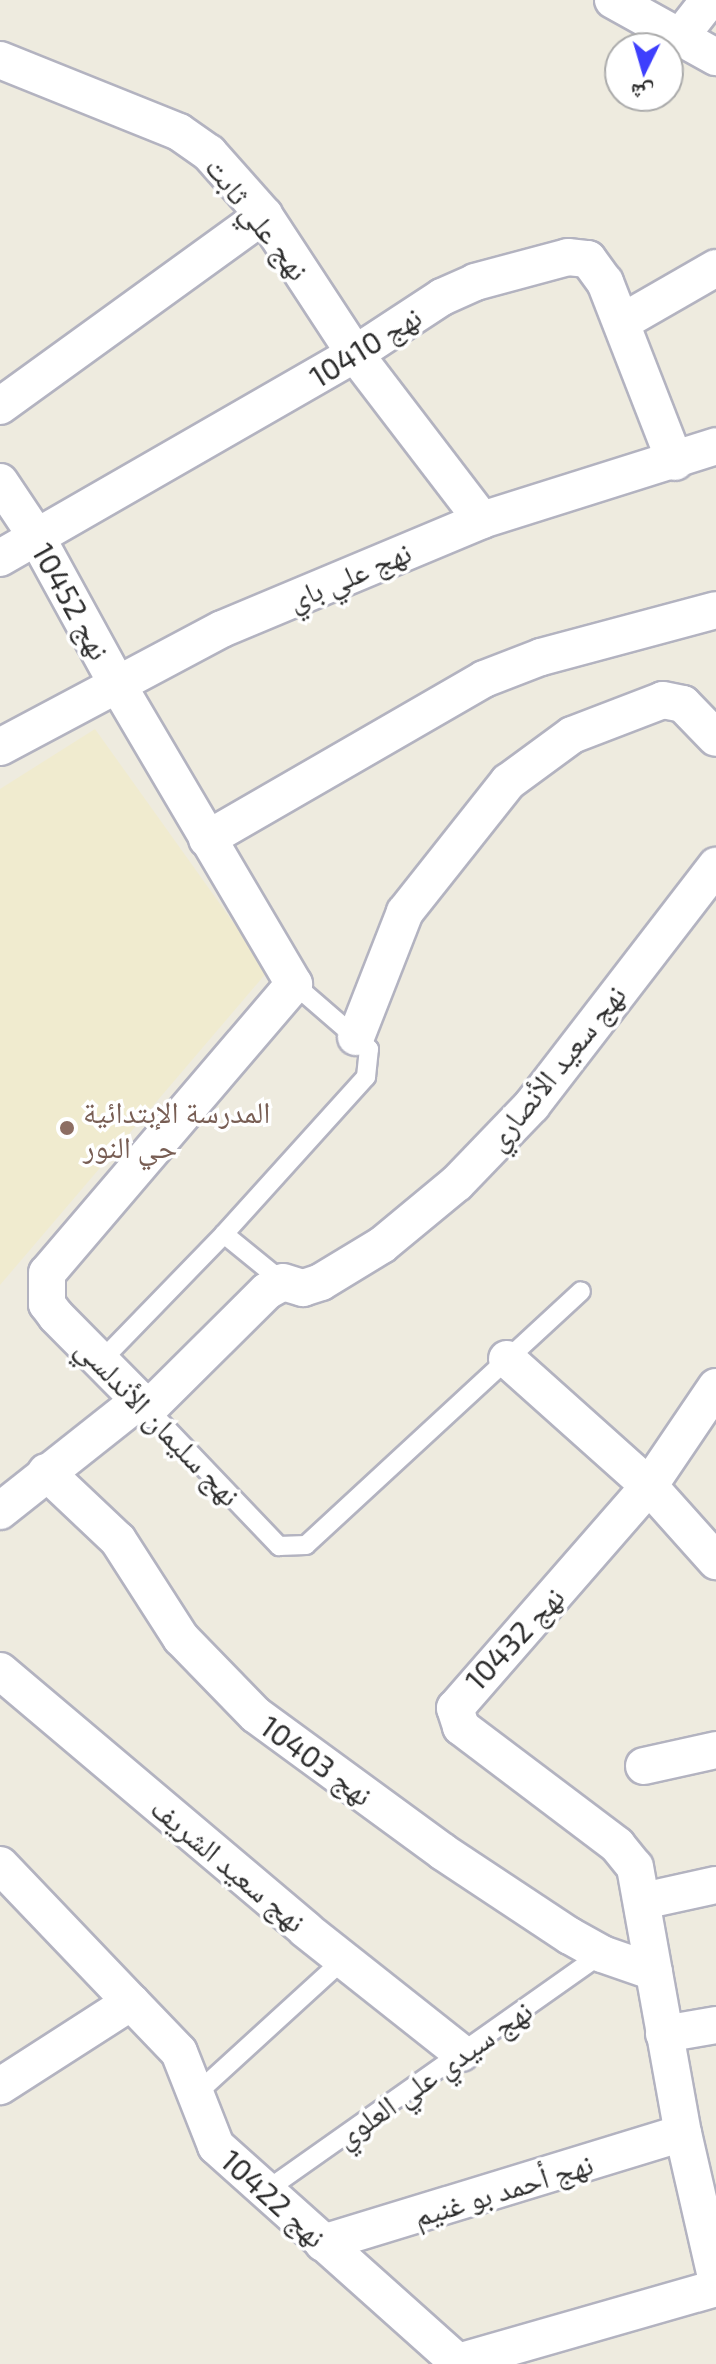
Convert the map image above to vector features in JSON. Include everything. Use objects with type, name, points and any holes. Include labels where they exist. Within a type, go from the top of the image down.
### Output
[{"type":"street","points":[[613,0],[671,32]]},
{"type":"street","points":[[684,32],[709,0]]},
{"type":"street","points":[[684,39],[716,57]]},
{"type":"street","name":"نهج علي ثابت","points":[[0,60],[196,140],[264,215],[355,354],[482,520]]},
{"type":"street","points":[[0,406],[264,215]]},
{"type":"street","name":"نهج 10410","points":[[0,558],[355,354],[442,297],[475,282],[568,257],[592,263],[624,321],[675,462]]},
{"type":"street","points":[[624,321],[716,268]]},
{"type":"street","name":"نهج علي باي","points":[[0,747],[116,682],[222,629],[482,520],[675,462],[716,446]]},
{"type":"street","name":"نهج 10452","points":[[0,482],[36,536],[116,682],[294,984]]},
{"type":"street","points":[[207,839],[484,679],[541,657],[716,610]]},
{"type":"street","points":[[356,1037],[405,912],[451,848],[520,772],[572,735],[663,700],[683,704],[716,738]]},
{"type":"street","name":"نهج سعيد الأنصاري","points":[[283,1282],[303,1288],[321,1282],[382,1245],[465,1175],[532,1105],[716,866]]},
{"type":"street","name":"نهج سليمان الأندلسي","points":[[144,1404],[47,1304],[47,1273],[294,984]]},
{"type":"street","points":[[0,1511],[46,1472],[144,1404],[246,1310],[283,1282]]},
{"type":"street","points":[[507,1359],[649,1486],[716,1561]]},
{"type":"street","name":"نهج 10432","points":[[643,1901],[629,1856],[471,1736],[461,1727],[455,1708],[649,1486],[716,1387]]},
{"type":"street","name":"نهج 10403","points":[[46,1472],[118,1540],[181,1638],[256,1715],[443,1852],[602,1954],[654,1972]]},
{"type":"street","name":"نهج سعيد الشريف","points":[[0,1671],[461,2053]]},
{"type":"street","points":[[644,1766],[716,1750]]},
{"type":"street","name":"نهج 10422","points":[[0,1865],[179,2052],[216,2146],[459,2363]]},
{"type":"street","points":[[716,1885],[643,1901],[683,2133],[716,2277]]},
{"type":"street","points":[[0,2086],[131,2002]]},
{"type":"street","points":[[664,2034],[716,2025]]},
{"type":"street","name":"نهج أحمد بو غنيم","points":[[323,2243],[683,2133]]},
{"type":"street","points":[[459,2363],[716,2288]]},
{"type":"lane","points":[[101,1361],[224,1234],[366,1077],[369,1049],[294,984]]},
{"type":"lane","points":[[224,1234],[283,1282]]},
{"type":"lane","name":"نهج سليمان الأندلسي","points":[[144,1404],[279,1546],[306,1545],[581,1291]]},
{"type":"lane","name":"نهج سيدي علي العلوي","points":[[264,2192],[602,1954]]},
{"type":"lane","points":[[195,2095],[344,1959]]},
{"type":"shaded area","name":"المدرسة الإبتدائية حي النور","points":[[95,729],[268,971],[0,1285],[0,789]]},
{"type":"place","name":"المدرسة الإبتدائية حي النور","points":[[67,1128]]}]
